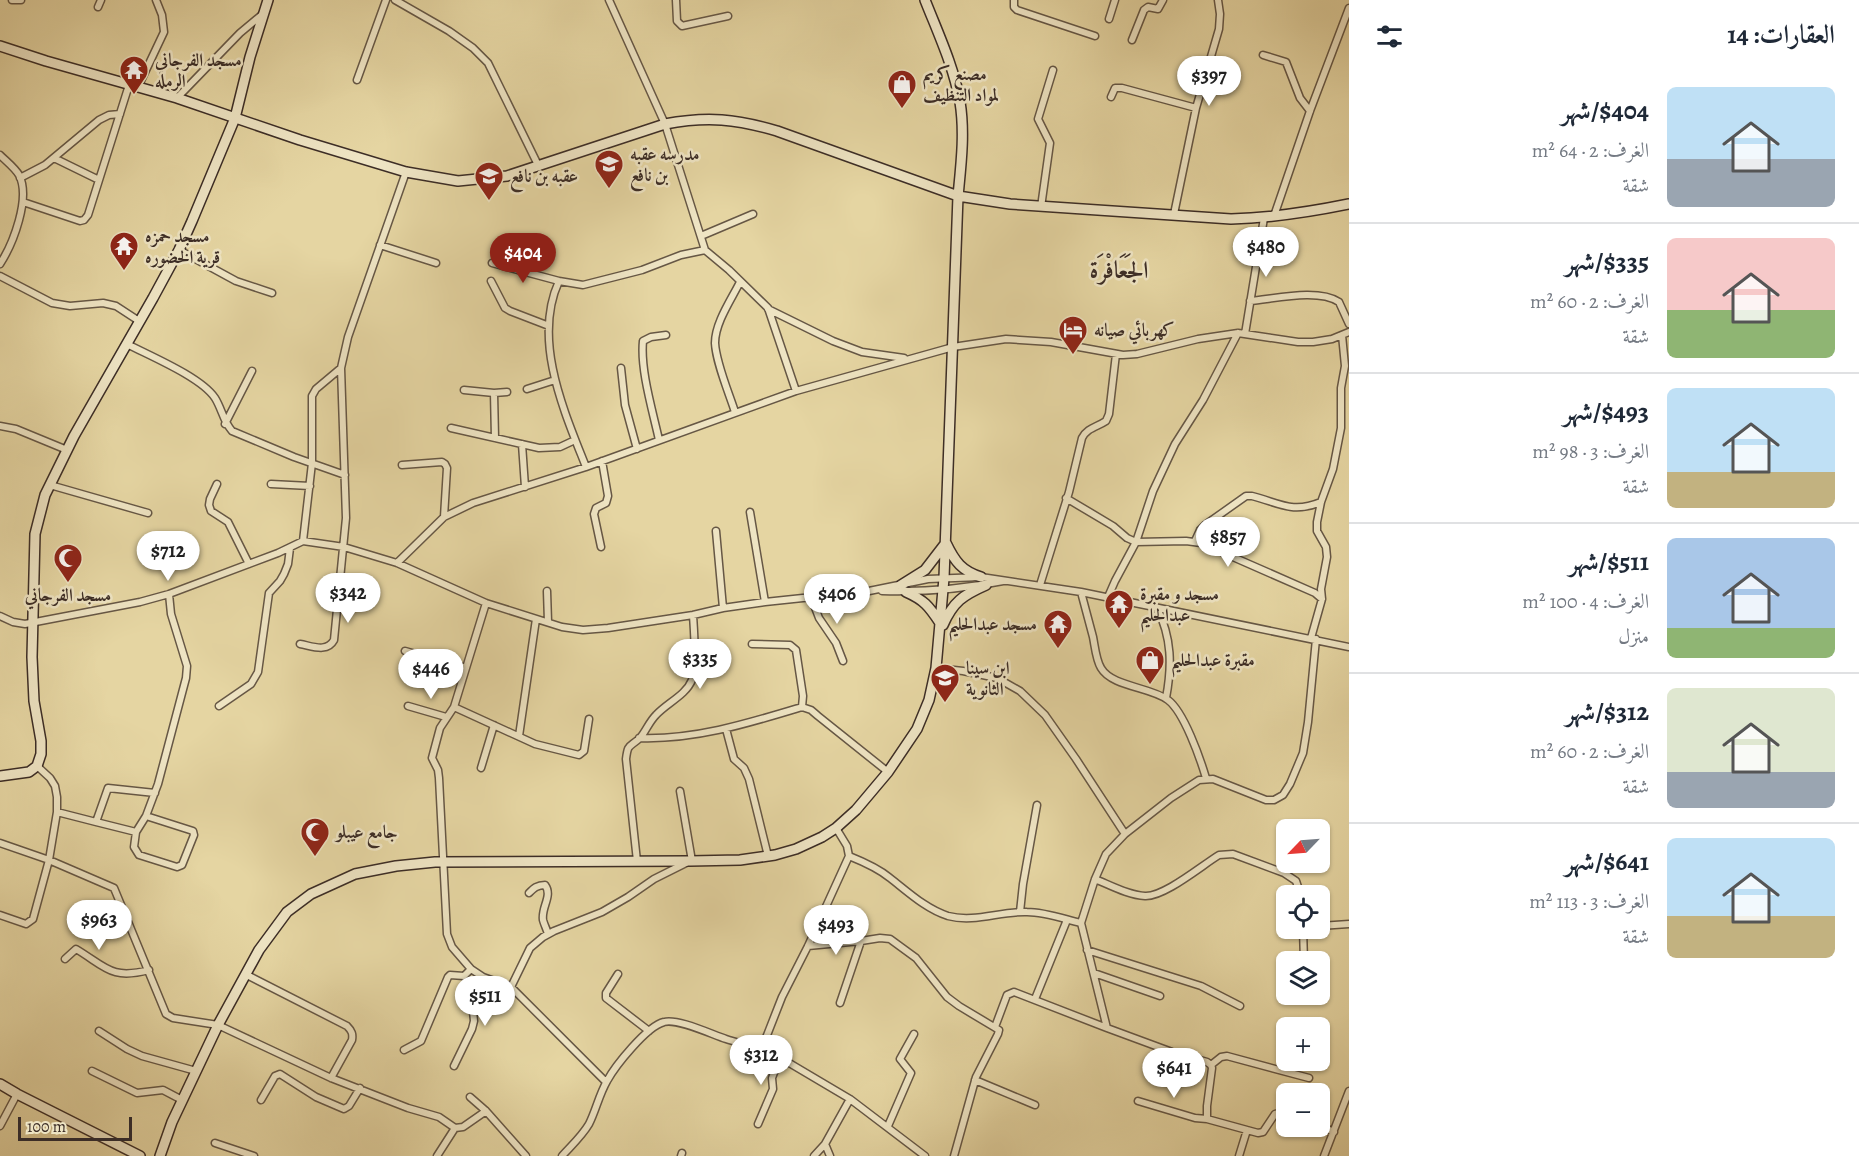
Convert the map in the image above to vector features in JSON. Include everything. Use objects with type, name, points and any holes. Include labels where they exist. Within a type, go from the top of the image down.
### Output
[{"type":"street","points":[[12,0],[21,0]]},
{"type":"street","points":[[23,202],[83,220],[88,215],[120,114],[164,32],[162,15],[156,0]]},
{"type":"street","points":[[0,776],[29,772],[37,766],[41,754],[34,701],[33,657],[35,534],[39,515],[67,450],[179,250],[235,118],[250,57],[268,0]]},
{"type":"street","points":[[357,80],[386,0]]},
{"type":"street","points":[[395,0],[449,31],[473,48],[488,63],[539,167]]},
{"type":"street","points":[[609,0],[665,124],[705,250],[729,270],[768,309],[833,341],[862,352],[907,359]]},
{"type":"street","points":[[676,0],[677,21],[682,26],[728,16]]},
{"type":"street","points":[[160,1156],[182,1100],[245,974],[267,937],[287,912],[311,894],[355,874],[396,866],[443,861],[740,860],[796,849],[836,828],[856,810],[888,772],[917,729],[929,700],[936,668],[944,578],[958,196],[962,152],[960,101],[925,0]]},
{"type":"street","points":[[1014,0],[1014,7],[1017,10],[1095,36]]},
{"type":"street","points":[[1109,18],[1115,0]]},
{"type":"street","points":[[1132,40],[1144,10],[1148,7],[1158,9],[1163,0]]},
{"type":"street","points":[[1174,214],[1197,108],[1219,29],[1218,0]]},
{"type":"street","points":[[1108,597],[1114,581],[1136,542],[1153,491],[1175,444],[1241,333],[1269,217],[1349,8]]},
{"type":"street","points":[[177,98],[240,33],[264,13]]},
{"type":"street","points":[[0,46],[177,98],[300,140],[406,172],[458,181],[507,176],[665,124],[723,119],[777,131],[958,196],[1010,204],[1231,219],[1269,217],[1349,204]]},
{"type":"street","points":[[1263,55],[1286,62],[1300,98],[1310,111]]},
{"type":"street","points":[[1041,207],[1050,143],[1038,119],[1053,70]]},
{"type":"street","points":[[1111,97],[1115,88],[1122,88],[1197,108]]},
{"type":"street","points":[[20,178],[36,171],[54,158],[99,120],[109,115],[120,114]]},
{"type":"street","points":[[0,155],[20,178],[23,202],[10,246],[0,264]]},
{"type":"street","points":[[54,158],[99,180]]},
{"type":"street","points":[[300,644],[325,649],[331,646],[334,640],[346,518],[341,368],[348,337],[406,172]]},
{"type":"street","points":[[700,236],[753,214]]},
{"type":"street","points":[[380,245],[436,263]]},
{"type":"street","points":[[179,250],[236,281],[272,293]]},
{"type":"street","points":[[492,263],[583,285],[601,282],[681,255],[705,250]]},
{"type":"street","points":[[0,276],[52,303],[70,306],[103,303],[116,306],[139,321]]},
{"type":"street","points":[[491,281],[505,308],[549,326]]},
{"type":"street","points":[[559,281],[551,304],[549,326],[551,364],[567,419],[586,467]]},
{"type":"street","points":[[735,412],[715,342],[719,324],[740,282]]},
{"type":"street","points":[[1250,301],[1321,296],[1339,302],[1349,324]]},
{"type":"street","points":[[768,309],[796,391]]},
{"type":"street","points":[[398,563],[444,517],[473,503],[586,467],[796,391],[953,347],[1006,339],[1051,342],[1116,354],[1137,354],[1198,339],[1241,333],[1298,342],[1322,341],[1346,333],[1345,366],[1341,388],[1341,428],[1333,469],[1321,502],[1317,531],[1327,552],[1322,599],[1314,639],[1308,722],[1303,753],[1290,784],[1283,795],[1274,800],[1266,800],[1214,779],[1199,780],[1171,798],[1125,834],[1106,854],[1095,879],[1081,923],[1107,1028]]},
{"type":"street","points":[[659,440],[642,348],[643,341],[651,337],[666,335]]},
{"type":"street","points":[[127,344],[198,382],[214,398],[225,424],[232,431],[244,438],[345,475]]},
{"type":"street","points":[[1040,585],[1082,438],[1091,428],[1106,421],[1109,414],[1116,354]]},
{"type":"street","points":[[303,541],[312,463],[312,396],[316,389],[341,368]]},
{"type":"street","points":[[621,368],[625,405],[637,449]]},
{"type":"street","points":[[225,424],[252,371]]},
{"type":"street","points":[[527,389],[555,380]]},
{"type":"street","points":[[464,390],[507,392]]},
{"type":"street","points":[[494,393],[495,438]]},
{"type":"street","points":[[0,426],[16,429],[67,450]]},
{"type":"street","points":[[451,428],[539,448],[560,447],[575,440]]},
{"type":"street","points":[[522,444],[525,487]]},
{"type":"street","points":[[601,547],[594,514],[596,508],[606,503],[608,496],[602,461]]},
{"type":"street","points":[[402,465],[442,462],[445,464],[447,468],[444,517]]},
{"type":"street","points":[[217,484],[210,499],[211,511],[228,522],[249,564]]},
{"type":"street","points":[[271,484],[310,486]]},
{"type":"street","points":[[50,485],[148,513]]},
{"type":"street","points":[[1195,542],[1205,525],[1246,496],[1301,509],[1321,502]]},
{"type":"street","points":[[1066,498],[1136,542],[1195,542],[1315,593],[1322,599]]},
{"type":"street","points":[[750,512],[765,602]]},
{"type":"street","points":[[716,531],[723,608]]},
{"type":"street","points":[[0,616],[25,624],[140,602],[169,594],[303,541],[344,546],[398,563],[486,603],[562,627],[583,630],[693,615],[765,602],[903,588],[943,589],[984,581]]},
{"type":"street","points":[[945,541],[959,566],[984,581]]},
{"type":"street","points":[[903,588],[925,570],[945,541]]},
{"type":"street","points":[[219,706],[251,684],[258,672],[269,593],[284,574],[290,548]]},
{"type":"street","points":[[903,588],[928,579],[1008,580],[1108,597],[1349,647]]},
{"type":"street","points":[[939,636],[948,614],[960,598],[984,581]]},
{"type":"street","points":[[903,588],[926,603],[940,623]]},
{"type":"street","points":[[547,591],[548,622]]},
{"type":"street","points":[[1081,592],[1097,660],[1103,671],[1108,676],[1166,698],[1179,712],[1206,778]]},
{"type":"street","points":[[146,816],[193,831],[194,836],[182,865],[177,867],[139,855],[134,847],[136,832],[146,816],[154,793],[186,678],[187,666],[171,614],[169,594]]},
{"type":"street","points":[[811,597],[819,618],[836,643],[843,661]]},
{"type":"street","points":[[486,603],[454,707],[440,728],[432,758],[439,778],[447,934],[452,947],[471,969],[483,977],[511,987],[606,1082]]},
{"type":"street","points":[[1157,608],[1164,622],[1169,642],[1170,677],[1166,698]]},
{"type":"street","points":[[637,861],[626,759],[627,749],[639,738],[653,717],[686,690],[693,677],[693,615]]},
{"type":"street","points":[[519,736],[536,619]]},
{"type":"street","points":[[752,644],[790,645],[796,650],[803,696],[802,707]]},
{"type":"street","points":[[405,651],[466,668]]},
{"type":"street","points":[[936,668],[997,678],[1020,691],[1051,724],[1125,834]]},
{"type":"street","points":[[408,706],[446,717]]},
{"type":"street","points":[[454,707],[535,744],[579,754],[584,751],[589,719]]},
{"type":"street","points":[[639,738],[659,739],[726,729],[802,707],[811,710],[888,772]]},
{"type":"street","points":[[481,768],[494,725]]},
{"type":"street","points":[[726,729],[734,759],[744,768],[749,779],[768,856]]},
{"type":"street","points":[[0,915],[26,924],[33,919],[50,860],[57,797],[55,786],[50,778],[37,766]]},
{"type":"street","points":[[96,822],[108,788],[154,793]]},
{"type":"street","points":[[680,791],[691,861]]},
{"type":"street","points":[[1020,912],[1037,805]]},
{"type":"street","points":[[57,813],[136,832]]},
{"type":"street","points":[[762,1048],[782,997],[849,856],[847,846],[836,828]]},
{"type":"street","points":[[0,843],[50,860],[114,888],[166,1014],[173,1018],[218,1025],[331,1078],[408,1108],[439,1117],[455,1128],[463,1128],[486,1111]]},
{"type":"street","points":[[1095,879],[1135,894],[1155,895],[1167,890],[1214,858],[1227,853],[1241,856],[1289,876],[1297,885]]},
{"type":"street","points":[[849,856],[888,876],[912,896],[948,916],[974,918],[1020,912],[1039,913],[1081,923]]},
{"type":"street","points":[[511,987],[535,943],[548,934],[602,912],[654,879],[691,861]]},
{"type":"street","points":[[529,893],[535,886],[545,885],[548,889],[543,918],[548,934]]},
{"type":"street","points":[[1035,999],[1067,920]]},
{"type":"street","points":[[1330,925],[1349,924]]},
{"type":"street","points":[[808,946],[885,938],[916,958],[947,997],[995,1027],[999,1032],[975,1080],[954,1156]]},
{"type":"street","points":[[840,1003],[861,941]]},
{"type":"street","points":[[65,958],[76,949],[99,966],[113,972],[135,974],[149,970]]},
{"type":"street","points":[[1087,950],[1201,986],[1240,1006]]},
{"type":"street","points":[[404,1050],[421,1041],[448,977],[450,975],[464,976],[471,969]]},
{"type":"street","points":[[245,974],[351,1030],[352,1040],[331,1078]]},
{"type":"street","points":[[618,974],[606,993],[606,998],[650,1031]]},
{"type":"street","points":[[1094,974],[1160,996]]},
{"type":"street","points":[[454,1066],[472,1029],[473,1011],[483,977]]},
{"type":"street","points":[[995,1027],[1009,994],[1014,992],[1211,1065]]},
{"type":"street","points":[[562,1156],[586,1129],[606,1082],[618,1064],[657,1024],[665,1021],[672,1021],[762,1048],[780,1057],[850,1099],[925,1156]]},
{"type":"street","points":[[99,1031],[142,1056],[196,1071]]},
{"type":"street","points":[[888,1126],[911,1073],[900,1059],[914,1034]]},
{"type":"street","points":[[1211,1065],[1221,1057],[1227,1056],[1309,1078]]},
{"type":"street","points":[[758,1124],[772,1092],[772,1075],[780,1057]]},
{"type":"street","points":[[1207,1119],[1211,1065]]},
{"type":"street","points":[[92,1071],[137,1093],[163,1090],[182,1100]]},
{"type":"street","points":[[261,1100],[275,1076],[280,1074],[316,1097],[344,1109],[349,1106],[360,1088]]},
{"type":"street","points":[[975,1080],[1035,1105]]},
{"type":"street","points":[[0,1084],[17,1095],[140,1156]]},
{"type":"street","points":[[1324,1156],[1349,1091]]},
{"type":"street","points":[[0,1125],[17,1095]]},
{"type":"street","points":[[470,1097],[486,1111],[526,1156]]},
{"type":"street","points":[[814,1156],[825,1144],[850,1099]]},
{"type":"street","points":[[1138,1101],[1195,1119],[1207,1119],[1258,1133],[1263,1132],[1276,1114]]},
{"type":"street","points":[[437,1156],[455,1128]]},
{"type":"street","points":[[1239,1156],[1247,1130]]},
{"type":"street","points":[[1330,1130],[1334,1132]]},
{"type":"street","points":[[214,1143],[254,1156]]},
{"type":"street","points":[[825,1144],[830,1156]]},
{"type":"place","name":"مسجد الفرجاني الرمله","points":[[134,96]]},
{"type":"place","name":"مصنع كريم لمواد التنظيف","points":[[902,110]]},
{"type":"place","name":"مدرسه عقبه بن نافع","points":[[609,190]]},
{"type":"place","name":"عقبه بن نافع","points":[[489,202]]},
{"type":"place","name":"مسجد حمزه قرية الخضوره","points":[[124,272]]},
{"type":"place","name":"كهربائي صيانه","points":[[1073,356]]},
{"type":"place","name":"مسجد الفرجاني","points":[[68,584]]},
{"type":"place","name":"مسجد و مقبرة عبدالحليم","points":[[1119,630]]},
{"type":"place","name":"مسجد عبدالحليم","points":[[1058,650]]},
{"type":"place","name":"مقبرة عبدالحليم","points":[[1150,686]]},
{"type":"place","name":"ابن سينا الثانوية","points":[[945,704]]},
{"type":"place","name":"جامع عيبلو","points":[[315,858]]},
{"type":"district","name":"الجَعَافْرَة","points":[[1119,270]]}]
